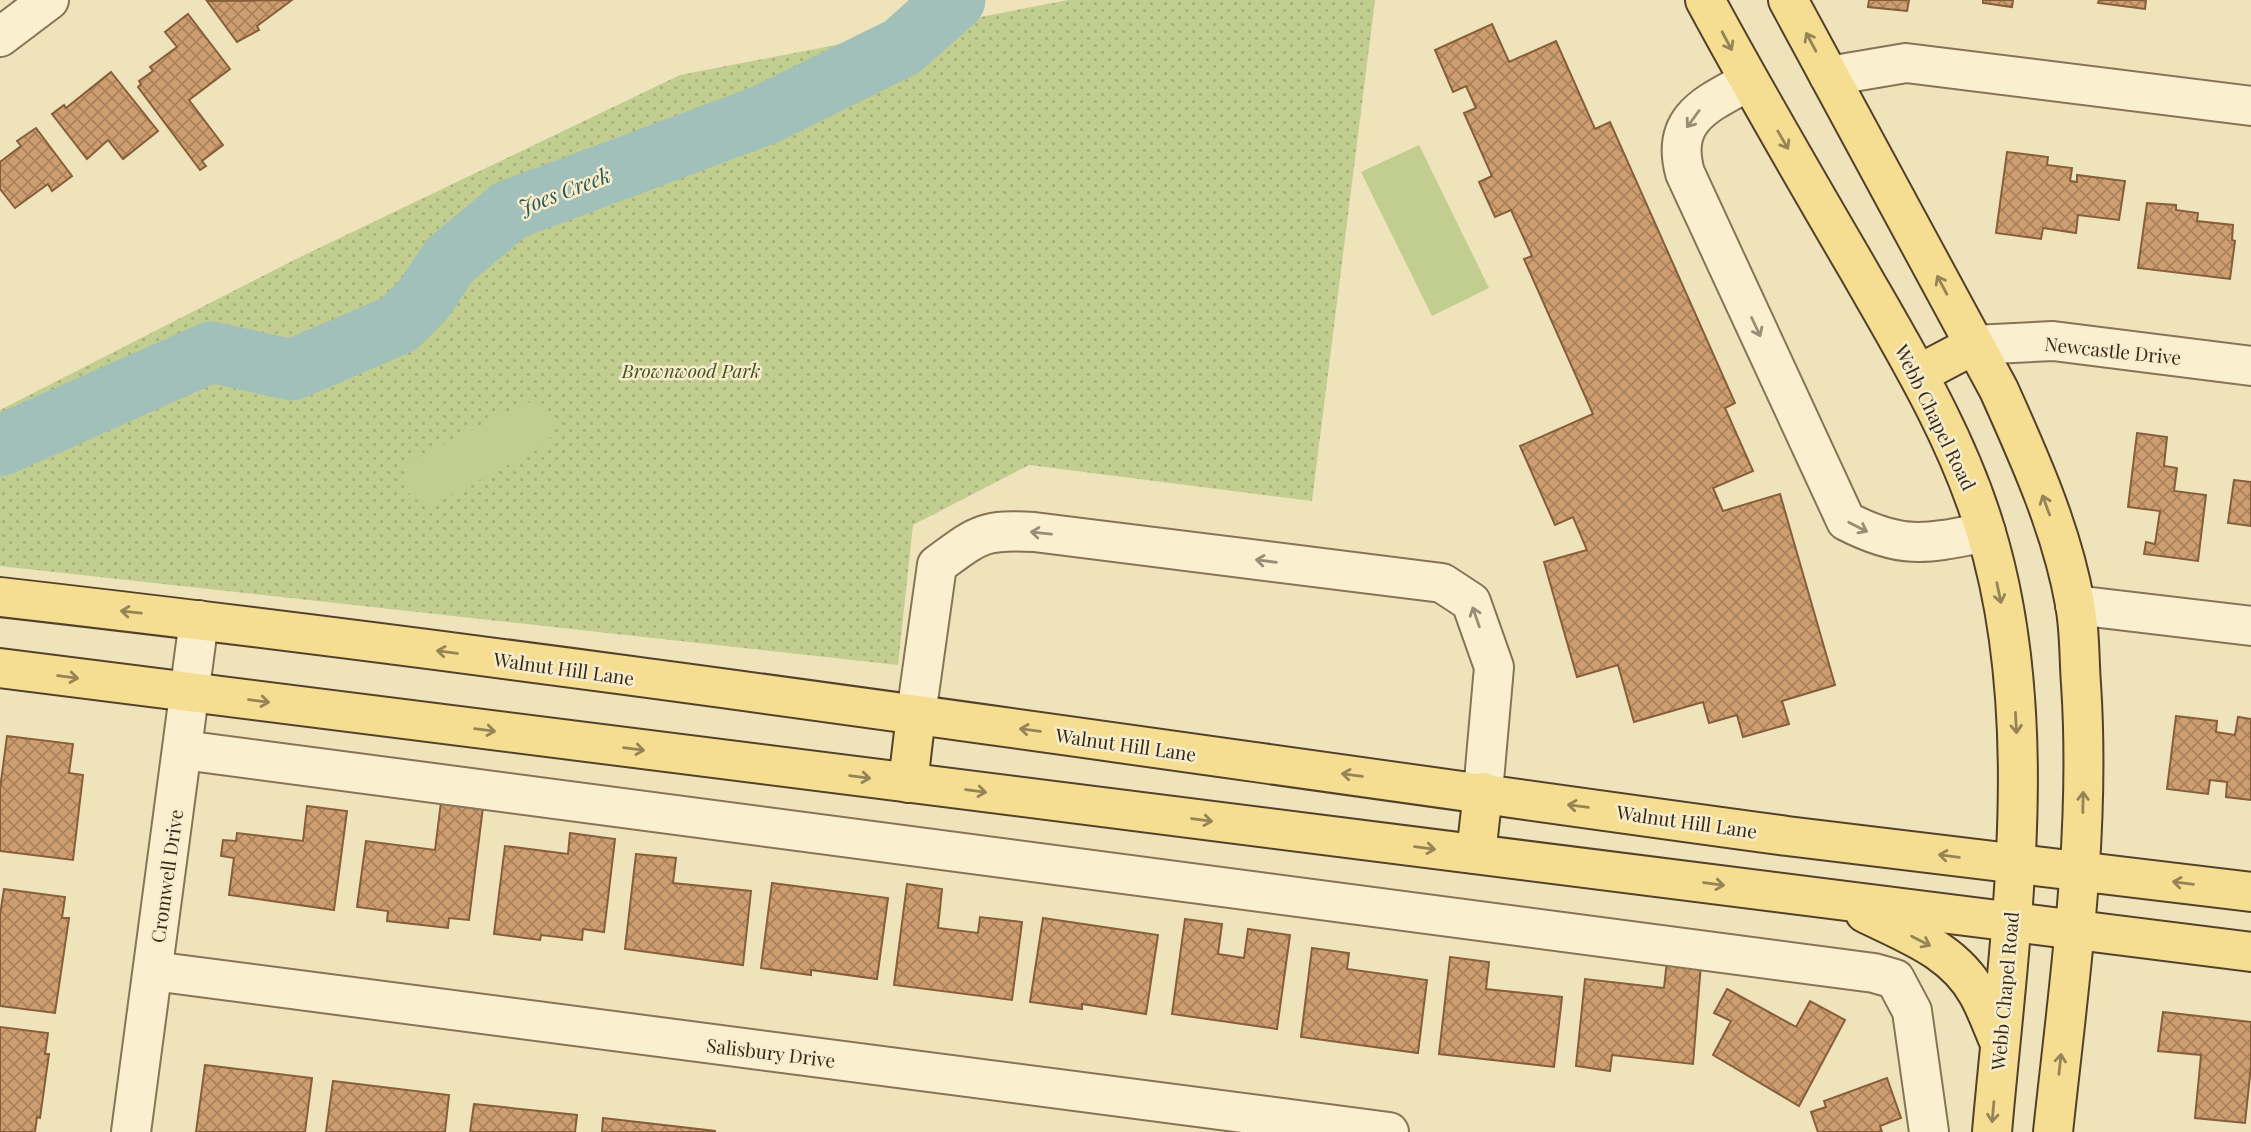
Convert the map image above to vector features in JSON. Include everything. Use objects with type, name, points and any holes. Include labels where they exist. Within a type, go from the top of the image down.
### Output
[{"type":"main road","name":"Webb Chapel Road","points":[[1705,0],[1748,81],[1919,374],[1962,462],[1986,532],[2005,620],[2015,713],[2017,864],[1992,1132]]},
{"type":"main road","points":[[1788,0],[1974,345],[2027,453],[2055,530],[2075,605],[2083,713],[2082,870],[2053,1132]]},
{"type":"main road","points":[[1919,374],[1974,345]]},
{"type":"main road","name":"Walnut Hill Lane","points":[[0,597],[199,620],[916,715],[1789,836],[2251,892]]},
{"type":"main road","points":[[0,668],[2251,952]]},
{"type":"main road","points":[[908,783],[916,715]]},
{"type":"main road","points":[[1476,854],[1483,792]]},
{"type":"main road","points":[[1838,899],[1947,956],[1978,993],[2000,1043]]},
{"type":"street","points":[[0,37],[49,0]]},
{"type":"street","points":[[1829,76],[1906,63],[2251,106]]},
{"type":"street","points":[[1748,81],[1700,109],[1689,122],[1682,138],[1680,156],[1690,186],[1846,521],[1878,537],[1914,544],[1986,532]]},
{"type":"street","name":"Newcastle Drive","points":[[1974,345],[2053,341],[2251,366]]},
{"type":"street","points":[[916,715],[937,565],[980,534],[1000,530],[1034,532],[1442,583],[1471,603],[1494,667],[1483,792]]},
{"type":"street","points":[[2075,605],[2251,626]]},
{"type":"street","name":"Cromwell Drive","points":[[131,1132],[199,620]]},
{"type":"street","points":[[183,750],[1874,973],[1895,979],[1912,1011],[1929,1132]]},
{"type":"street","name":"Salisbury Drive","points":[[153,971],[1389,1132]]},
{"type":"green space","name":"Brownwood Park","points":[[1068,0],[1375,0],[1312,501],[1029,465],[913,525],[898,665],[0,566],[0,410],[294,260],[680,75]]},
{"type":"green space","points":[[1419,145],[1489,288],[1432,316],[1361,172]]},
{"type":"green space","points":[[527,402],[543,406],[553,419],[552,435],[542,447],[437,502],[418,500],[406,490],[404,474],[414,459]]},
{"type":"building","points":[[292,0],[257,26],[259,30],[237,42],[207,1]]},
{"type":"building","points":[[1869,0],[1909,0],[1907,11],[1868,7]]},
{"type":"building","points":[[1983,0],[2013,0],[2012,7],[1983,3]]},
{"type":"building","points":[[2099,0],[2146,0],[2145,9],[2098,3]]},
{"type":"building","points":[[188,14],[230,69],[189,100],[223,145],[202,161],[206,166],[200,170],[138,87],[141,84],[139,81],[153,71],[150,67],[177,47],[165,32]]},
{"type":"building","points":[[1492,24],[1509,62],[1556,41],[1595,129],[1610,122],[1735,403],[1725,408],[1753,471],[1713,488],[1723,511],[1780,494],[1835,685],[1782,701],[1789,724],[1743,737],[1737,715],[1709,723],[1703,702],[1634,722],[1618,665],[1577,677],[1544,562],[1587,550],[1573,517],[1555,525],[1520,446],[1593,414],[1524,259],[1532,256],[1511,210],[1495,217],[1479,182],[1492,176],[1464,113],[1476,108],[1466,86],[1453,92],[1435,50]]},
{"type":"building","points":[[111,72],[158,131],[123,159],[108,140],[87,159],[52,114],[64,105],[66,108]]},
{"type":"building","points":[[36,128],[72,176],[52,191],[48,184],[15,208],[0,189],[0,162],[21,146],[17,141]]},
{"type":"building","points":[[2007,152],[2048,157],[2047,165],[2072,168],[2070,181],[2077,182],[2077,175],[2125,181],[2119,220],[2078,215],[2076,233],[2043,228],[2041,239],[1996,233]]},
{"type":"building","points":[[2147,203],[2176,205],[2176,210],[2198,213],[2197,221],[2233,225],[2232,240],[2235,241],[2230,279],[2138,268]]},
{"type":"building","points":[[2137,433],[2167,437],[2164,466],[2177,468],[2174,491],[2206,495],[2198,561],[2144,554],[2146,542],[2155,544],[2160,511],[2128,507]]},
{"type":"building","points":[[2234,480],[2251,482],[2251,526],[2228,523]]},
{"type":"building","points":[[2176,716],[2217,721],[2216,732],[2235,735],[2238,717],[2251,719],[2251,800],[2226,797],[2227,782],[2210,780],[2208,794],[2167,789]]},
{"type":"building","points":[[7,736],[73,744],[69,773],[83,775],[73,860],[0,851],[0,789]]},
{"type":"building","points":[[441,802],[483,807],[469,920],[449,918],[448,928],[387,921],[388,911],[357,907],[366,841],[435,850]]},
{"type":"building","points":[[307,806],[347,811],[334,910],[229,895],[234,858],[221,856],[223,840],[236,841],[237,833],[303,841]]},
{"type":"building","points":[[570,833],[615,839],[604,932],[583,929],[582,940],[541,935],[540,940],[494,934],[505,846],[568,854]]},
{"type":"building","points":[[636,854],[676,858],[673,883],[751,891],[743,965],[625,949]]},
{"type":"building","points":[[772,883],[888,898],[877,979],[811,970],[811,975],[761,968]]},
{"type":"building","points":[[907,884],[942,889],[938,928],[978,933],[980,917],[1022,922],[1012,1000],[894,985]]},
{"type":"building","points":[[4,889],[65,897],[62,918],[69,918],[55,1013],[0,1006],[0,915]]},
{"type":"building","points":[[1043,918],[1158,935],[1146,1014],[1082,1004],[1082,1009],[1030,1002]]},
{"type":"building","points":[[1185,919],[1222,924],[1218,954],[1244,958],[1248,929],[1290,935],[1277,1029],[1172,1014]]},
{"type":"building","points":[[1312,948],[1349,953],[1347,969],[1427,980],[1418,1053],[1301,1037]]},
{"type":"building","points":[[1450,957],[1489,962],[1486,989],[1562,997],[1554,1067],[1439,1054]]},
{"type":"building","points":[[1667,960],[1701,964],[1693,1064],[1612,1055],[1610,1071],[1576,1066],[1585,979],[1664,988]]},
{"type":"building","points":[[1727,989],[1796,1027],[1810,1001],[1845,1020],[1799,1106],[1713,1055],[1731,1021],[1714,1013]]},
{"type":"building","points":[[2163,1012],[2251,1022],[2251,1066],[2245,1123],[2195,1118],[2201,1055],[2158,1051]]},
{"type":"building","points":[[0,1027],[48,1033],[45,1054],[49,1054],[40,1118],[37,1117],[35,1132],[0,1132]]},
{"type":"building","points":[[205,1065],[312,1078],[305,1132],[196,1132]]},
{"type":"building","points":[[1887,1078],[1901,1118],[1880,1126],[1882,1132],[1818,1132],[1811,1112],[1826,1107],[1824,1101]]},
{"type":"building","points":[[333,1081],[449,1095],[445,1132],[326,1132]]},
{"type":"building","points":[[474,1104],[577,1115],[575,1132],[470,1132]]},
{"type":"building","points":[[603,1118],[715,1131],[715,1132],[602,1132]]},
{"type":"waterway","name":"Joes Creek","points":[[0,446],[211,352],[292,370],[399,324],[423,300],[450,260],[510,210],[764,115],[902,47],[955,0]]}]
